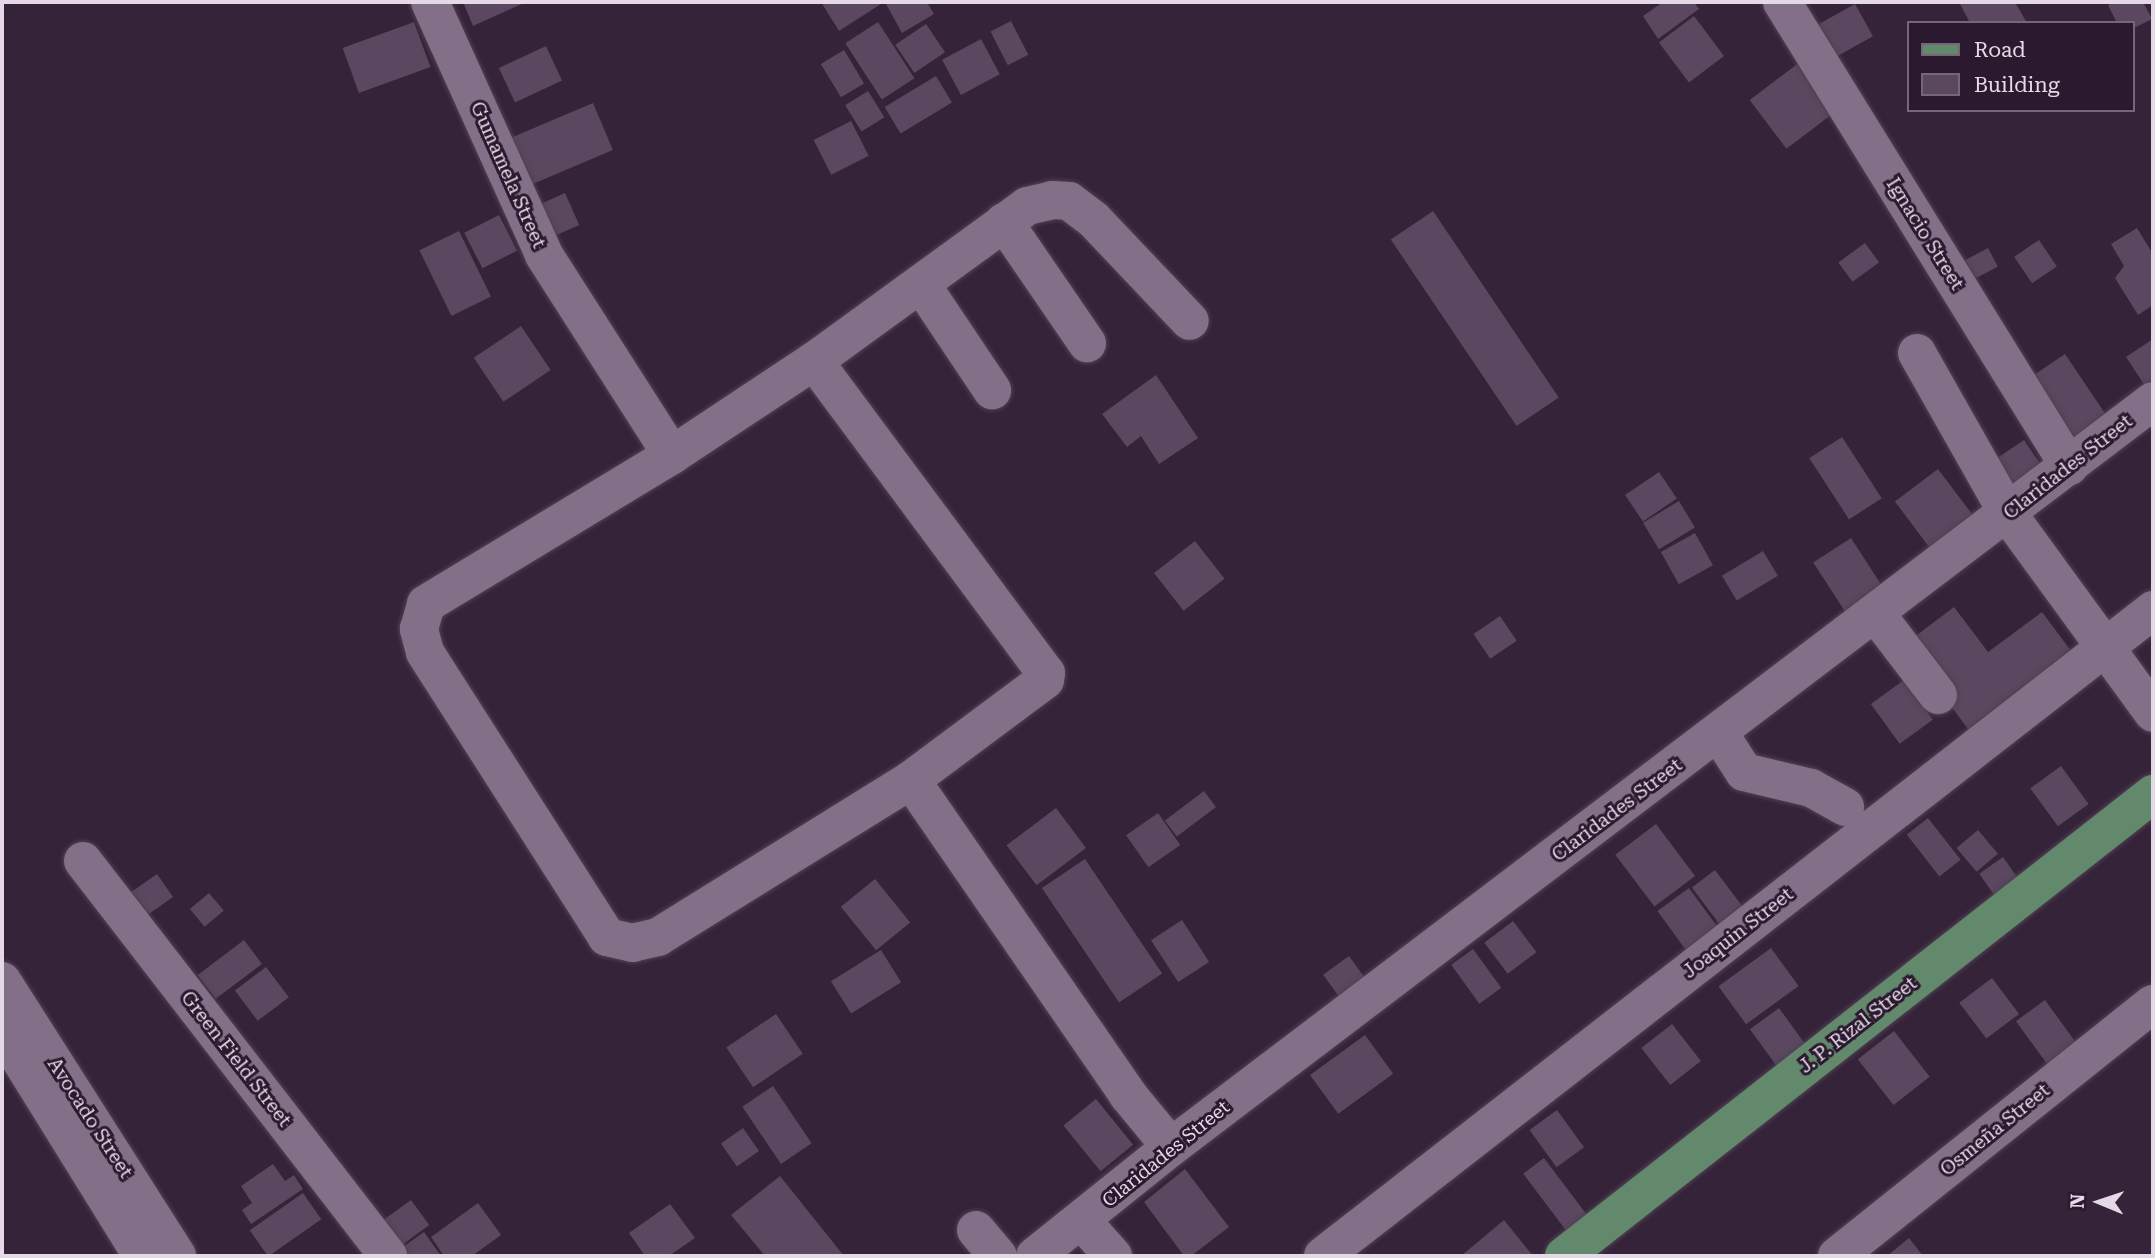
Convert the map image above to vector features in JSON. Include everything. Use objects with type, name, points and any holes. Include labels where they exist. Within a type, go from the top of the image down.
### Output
[{"type":"main road","name":"J. P. Rizal Street","points":[[1564,1256],[2153,794]]},
{"type":"street","name":"Gumamela Street","points":[[430,2],[544,255],[672,455]]},
{"type":"street","name":"Ignacio Street","points":[[1782,2],[2069,466]]},
{"type":"street","points":[[814,361],[1045,673],[1042,686],[911,780],[657,937],[633,943],[607,937],[425,652],[419,629],[426,604],[672,455],[814,361],[1004,222],[1037,202],[1069,201],[1094,220],[1190,321]]},
{"type":"street","points":[[1004,222],[1087,343]]},
{"type":"street","points":[[921,284],[992,390]]},
{"type":"street","points":[[1917,353],[2008,514],[2153,713]]},
{"type":"street","name":"Claridades Street","points":[[1035,1256],[1171,1147],[2008,514],[2153,401]]},
{"type":"street","name":"Joaquin Street","points":[[1323,1256],[2153,610]]},
{"type":"street","points":[[1876,614],[1938,695]]},
{"type":"street","points":[[1719,733],[1744,772],[1811,788],[1845,807]]},
{"type":"street","points":[[911,780],[1128,1095],[1171,1147]]},
{"type":"street","name":"Green Field Street","points":[[83,861],[388,1256]]},
{"type":"street","name":"Avocado Street","points":[[2,981],[177,1256]]},
{"type":"street","name":"Osmeña Street","points":[[1837,1256],[2151,1011]]},
{"type":"street","points":[[2,1030],[142,1256]]},
{"type":"street","points":[[1082,1221],[1113,1256]]},
{"type":"building","points":[[463,2],[526,2],[473,26]]},
{"type":"building","points":[[821,2],[884,2],[839,31]]},
{"type":"building","points":[[927,2],[934,14],[902,33],[886,4]]},
{"type":"building","points":[[1663,2],[1694,2],[1699,9],[1658,39],[1643,16]]},
{"type":"building","points":[[1959,2],[2015,2],[2026,21],[1969,21]]},
{"type":"building","points":[[2114,2],[2143,2],[2152,19],[2134,28],[2134,21],[2116,21],[2108,5]]},
{"type":"building","points":[[1855,4],[1873,36],[1836,57],[1818,24]]},
{"type":"building","points":[[1694,16],[1724,56],[1689,82],[1659,42]]},
{"type":"building","points":[[1011,21],[1028,55],[1008,65],[991,31]]},
{"type":"building","points":[[414,22],[430,67],[359,93],[343,48]]},
{"type":"building","points":[[878,22],[914,78],[882,99],[845,43]]},
{"type":"building","points":[[926,24],[945,52],[914,73],[895,45]]},
{"type":"building","points":[[981,39],[1000,74],[961,95],[942,60]]},
{"type":"building","points":[[546,46],[562,80],[515,102],[499,68]]},
{"type":"building","points":[[844,50],[864,83],[841,97],[821,64]]},
{"type":"building","points":[[1804,59],[1841,108],[1786,149],[1750,100]]},
{"type":"building","points":[[936,76],[952,103],[901,133],[885,107]]},
{"type":"building","points":[[868,91],[884,117],[862,132],[845,105]]},
{"type":"building","points":[[593,103],[613,150],[531,185],[511,138]]},
{"type":"building","points":[[851,121],[869,156],[831,175],[814,140]]},
{"type":"building","points":[[565,193],[579,225],[542,242],[528,210]]},
{"type":"building","points":[[1433,211],[1559,398],[1517,426],[1391,240]]},
{"type":"building","points":[[499,215],[517,251],[482,268],[464,233]]},
{"type":"building","points":[[2137,228],[2153,254],[2153,305],[2138,315],[2115,278],[2124,266],[2111,244]]},
{"type":"building","points":[[459,231],[491,297],[451,316],[419,250]]},
{"type":"building","points":[[2039,240],[2057,267],[2032,283],[2014,257]]},
{"type":"building","points":[[1865,243],[1879,262],[1852,282],[1838,262]]},
{"type":"building","points":[[1988,248],[1998,267],[1967,283],[1957,264]]},
{"type":"building","points":[[521,326],[551,370],[503,402],[474,358]]},
{"type":"building","points":[[2153,339],[2153,390],[2149,392],[2126,357]]},
{"type":"building","points":[[2065,354],[2112,424],[2073,450],[2026,380]]},
{"type":"building","points":[[1156,375],[1198,438],[1159,464],[1141,436],[1127,447],[1102,414]]},
{"type":"building","points":[[1842,437],[1882,498],[1849,519],[1809,458]]},
{"type":"building","points":[[2024,440],[2042,467],[2010,488],[1992,461]]},
{"type":"building","points":[[1938,469],[1977,521],[1934,553],[1895,501]]},
{"type":"building","points":[[1659,472],[1677,499],[1643,521],[1625,495]]},
{"type":"building","points":[[1679,501],[1695,528],[1659,549],[1643,523]]},
{"type":"building","points":[[1695,533],[1713,565],[1679,584],[1661,552]]},
{"type":"building","points":[[1851,538],[1890,598],[1852,623],[1813,563]]},
{"type":"building","points":[[1195,541],[1225,579],[1184,611],[1154,573]]},
{"type":"building","points":[[1763,551],[1778,576],[1737,601],[1722,576]]},
{"type":"building","points":[[1954,607],[1988,652],[2042,612],[2077,659],[1974,737],[1905,644]]},
{"type":"building","points":[[1500,616],[1517,641],[1490,659],[1473,634]]},
{"type":"building","points":[[1904,680],[1933,720],[1900,744],[1871,704]]},
{"type":"building","points":[[2061,766],[2089,804],[2058,826],[2030,788]]},
{"type":"building","points":[[1204,791],[1216,807],[1177,836],[1165,820]]},
{"type":"building","points":[[1056,808],[1086,848],[1037,885],[1006,845]]},
{"type":"building","points":[[1158,813],[1180,845],[1148,867],[1126,835]]},
{"type":"building","points":[[1928,818],[1961,860],[1939,876],[1907,835]]},
{"type":"building","points":[[1656,824],[1695,876],[1654,907],[1615,855]]},
{"type":"building","points":[[1978,830],[1998,854],[1976,872],[1957,848]]},
{"type":"building","points":[[2003,857],[2024,887],[2000,904],[1979,874]]},
{"type":"building","points":[[1085,859],[1162,973],[1119,1002],[1042,888]]},
{"type":"building","points":[[1715,870],[1752,919],[1729,936],[1692,887]]},
{"type":"building","points":[[157,874],[173,897],[143,918],[127,895]]},
{"type":"building","points":[[875,879],[910,923],[876,950],[841,907]]},
{"type":"building","points":[[1689,888],[1723,934],[1691,957],[1657,911]]},
{"type":"building","points":[[209,893],[224,911],[205,927],[190,909]]},
{"type":"building","points":[[1182,920],[1209,962],[1178,982],[1151,940]]},
{"type":"building","points":[[1513,921],[1536,952],[1508,974],[1484,943]]},
{"type":"building","points":[[244,940],[262,964],[216,999],[198,975]]},
{"type":"building","points":[[1771,948],[1799,986],[1746,1024],[1718,986]]},
{"type":"building","points":[[1473,949],[1501,988],[1479,1004],[1451,965]]},
{"type":"building","points":[[881,950],[901,982],[851,1013],[831,981]]},
{"type":"building","points":[[1349,956],[1373,989],[1347,1008],[1323,975]]},
{"type":"building","points":[[266,967],[289,997],[258,1021],[235,990]]},
{"type":"building","points":[[1992,978],[2019,1014],[1986,1039],[1959,1003]]},
{"type":"building","points":[[2045,1000],[2084,1053],[2055,1075],[2016,1021]]},
{"type":"building","points":[[1779,1008],[1810,1051],[1781,1072],[1750,1029]]},
{"type":"building","points":[[776,1014],[803,1054],[753,1087],[726,1048]]},
{"type":"building","points":[[1672,1024],[1701,1061],[1670,1085],[1641,1048]]},
{"type":"building","points":[[1894,1031],[1930,1077],[1893,1105],[1858,1059]]},
{"type":"building","points":[[1365,1035],[1393,1074],[1338,1114],[1310,1075]]},
{"type":"building","points":[[773,1086],[812,1143],[781,1164],[742,1107]]},
{"type":"building","points":[[1096,1099],[1133,1145],[1100,1171],[1063,1125]]},
{"type":"building","points":[[1557,1110],[1584,1147],[1557,1167],[1529,1130]]},
{"type":"building","points":[[743,1128],[759,1151],[737,1166],[721,1143]]},
{"type":"building","points":[[1544,1158],[1592,1221],[1571,1237],[1523,1174]]},
{"type":"building","points":[[273,1164],[285,1181],[294,1175],[303,1189],[251,1224],[242,1210],[252,1203],[241,1186]]},
{"type":"building","points":[[1185,1169],[1229,1227],[1191,1256],[1184,1256],[1144,1202]]},
{"type":"building","points":[[780,1176],[844,1256],[765,1256],[731,1215]]},
{"type":"building","points":[[303,1193],[321,1219],[269,1256],[250,1230]]},
{"type":"building","points":[[411,1200],[429,1225],[401,1246],[383,1221]]},
{"type":"building","points":[[478,1203],[501,1235],[472,1256],[444,1256],[431,1237]]},
{"type":"building","points":[[670,1204],[695,1238],[669,1256],[645,1256],[629,1233]]},
{"type":"building","points":[[1504,1220],[1533,1256],[1461,1256]]},
{"type":"building","points":[[424,1232],[441,1256],[399,1256],[396,1252]]},
{"type":"building","points":[[1909,1238],[1923,1256],[1887,1256]]}]
